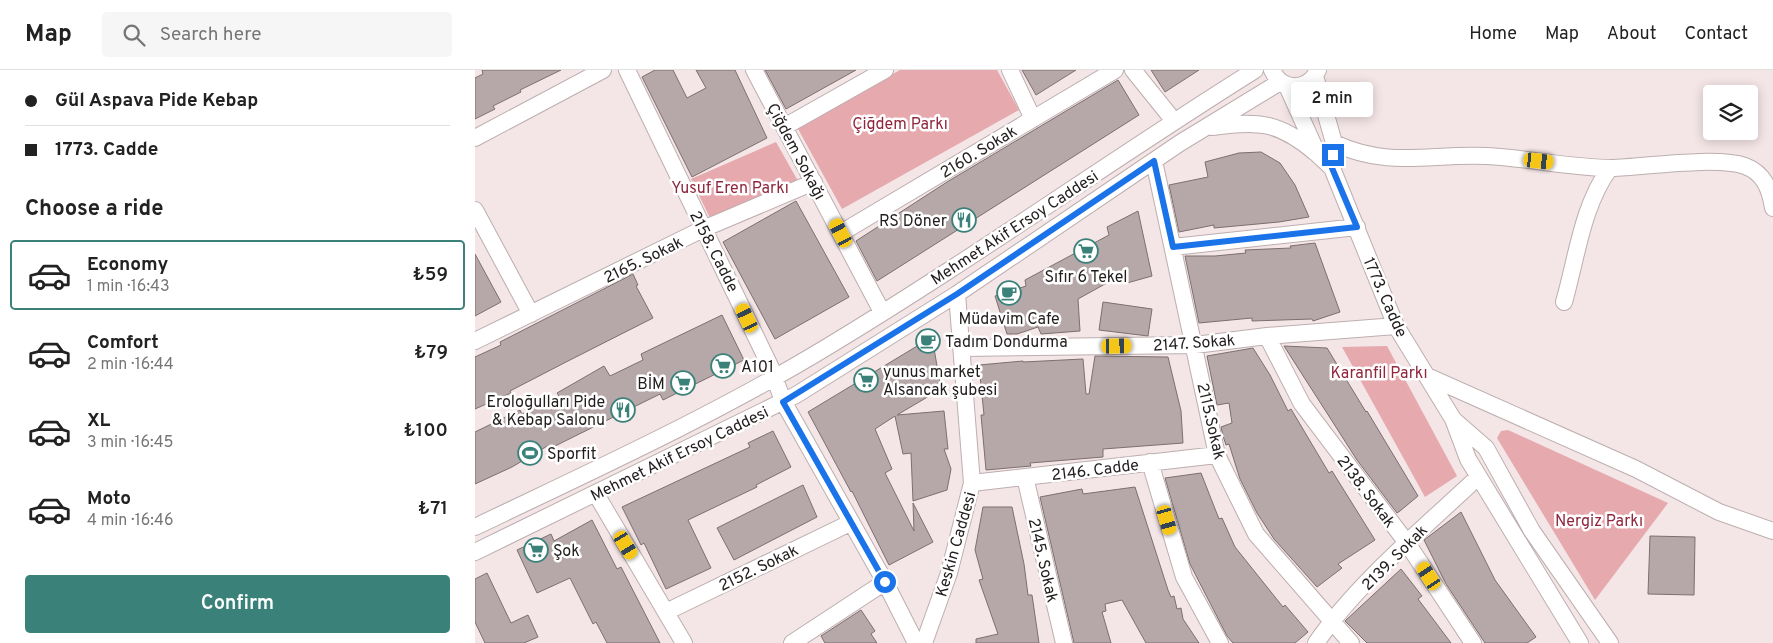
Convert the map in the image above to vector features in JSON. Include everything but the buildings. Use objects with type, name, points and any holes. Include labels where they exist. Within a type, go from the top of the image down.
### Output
[{"type":"street","points":[[475,138],[603,70]]},
{"type":"street","name":"2158. Cadde","points":[[627,70],[703,229],[723,265],[775,377],[783,402],[885,582],[916,643]]},
{"type":"street","name":"Çiğdem Sokağı","points":[[754,70],[883,312]]},
{"type":"street","points":[[785,127],[885,70]]},
{"type":"street","points":[[1010,70],[1033,119]]},
{"type":"street","name":"2160. Sokak","points":[[841,233],[1115,70]]},
{"type":"street","points":[[1133,70],[1174,121]]},
{"type":"street","name":"Mehmet Akif Ersoy Caddesi","points":[[475,527],[629,453],[775,377],[997,240],[1174,121],[1255,70]]},
{"type":"street","name":"Mehmet Akif Ersoy Caddesi","points":[[475,552],[783,402],[957,294],[1154,161],[1280,79],[1303,85],[1317,73]]},
{"type":"street","name":"1773. Cadde","points":[[1317,73],[1334,143],[1332,168]]},
{"type":"street","name":"1773. Cadde","points":[[1280,79],[1318,155],[1332,168],[1396,326],[1453,419],[1468,459],[1478,477],[1580,643]]},
{"type":"street","points":[[1205,128],[1257,123],[1281,129],[1301,140],[1318,155]]},
{"type":"street","points":[[1334,143],[1354,152],[1396,160],[1486,156],[1610,168],[1714,163],[1745,166],[1762,177],[1771,193],[1773,208]]},
{"type":"street","name":"2115.Sokak","points":[[1154,161],[1195,345],[1217,455],[1256,534],[1351,643]]},
{"type":"street","points":[[1564,302],[1581,233],[1597,186],[1610,168]]},
{"type":"street","name":"2165. Sokak","points":[[475,341],[703,229],[814,182]]},
{"type":"street","points":[[475,210],[531,314]]},
{"type":"street","points":[[1173,247],[1357,227]]},
{"type":"street","name":"Keskin Caddesi","points":[[924,643],[949,573],[972,483],[957,294]]},
{"type":"street","name":"2147. Sokak","points":[[962,348],[1195,345],[1267,336],[1396,326]]},
{"type":"street","name":"2138. Sokak","points":[[1267,336],[1302,404],[1407,543],[1473,643]]},
{"type":"street","points":[[1427,376],[1636,470],[1719,512],[1773,531]]},
{"type":"street","name":"1773. Cadde","points":[[1453,419],[1486,448],[1532,531],[1610,643]]},
{"type":"street","name":"2146. Cadde","points":[[972,483],[1217,455]]},
{"type":"street","points":[[1150,462],[1183,577],[1220,643]]},
{"type":"street","name":"2145. Sokak","points":[[1025,477],[1064,643]]},
{"type":"street","name":"2139. Sokak","points":[[1316,643],[1331,622],[1407,543],[1478,477]]},
{"type":"street","points":[[596,494],[684,643]]},
{"type":"street","name":"2152. Sokak","points":[[666,612],[850,522]]},
{"type":"street","points":[[792,643],[885,582]]},
{"type":"green space","name":"Çiğdem Parkı","points":[[900,70],[997,70],[1019,110],[842,209],[797,127]]},
{"type":"green space","name":"Yusuf Eren Parkı","points":[[776,142],[798,181],[711,220],[691,179]]},
{"type":"green space","name":"Karanfil Parkı","points":[[1387,346],[1457,476],[1425,497],[1342,347]]},
{"type":"green space","name":"Nergiz Parkı","points":[[1508,430],[1668,503],[1595,600],[1497,438],[1501,431]]},
{"type":"place","name":"RS Döner","points":[[964,220]]},
{"type":"place","name":"Sıfır 6 Tekel","points":[[1086,251]]},
{"type":"place","name":"Müdavim Cafe","points":[[1009,293]]},
{"type":"place","name":"Tadım Dondurma","points":[[928,341]]},
{"type":"place","name":"A101","points":[[723,366]]},
{"type":"place","name":"yunus market Alsancak şubesi","points":[[866,380]]},
{"type":"place","name":"BİM","points":[[683,383]]},
{"type":"place","name":"Eroloğulları Pide & Kebap Salonu","points":[[623,410]]},
{"type":"place","name":"Sporfit","points":[[530,453]]},
{"type":"place","name":"Şok","points":[[536,550]]},
{"type":"route","points":[[885,582],[783,402],[957,294],[1154,161],[1173,247],[1357,227],[1332,168],[1333,155]]}]
